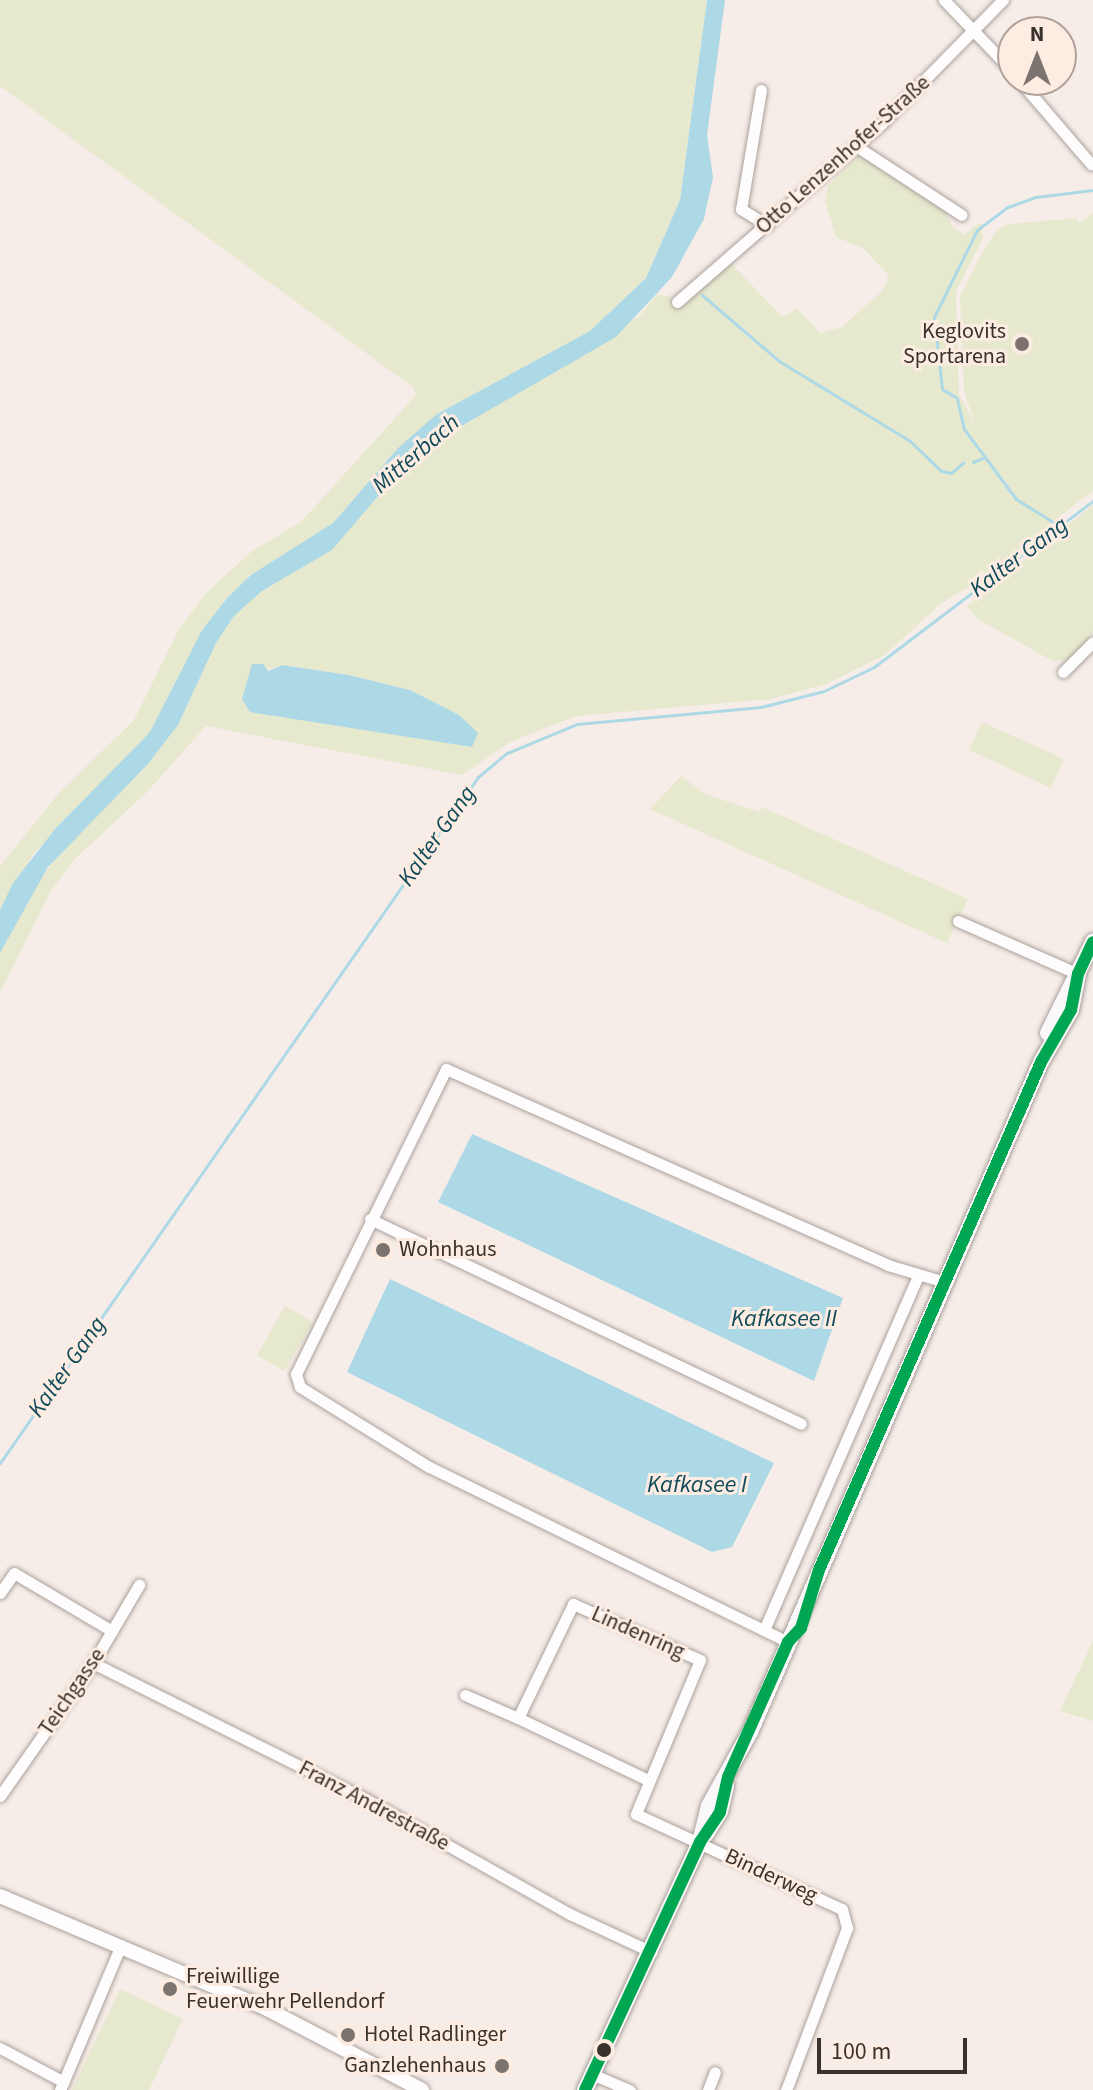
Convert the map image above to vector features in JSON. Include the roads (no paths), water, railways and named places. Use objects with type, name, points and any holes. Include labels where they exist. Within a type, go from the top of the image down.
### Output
[{"type":"main road","points":[[585,2090],[652,1952],[700,1842],[709,1806],[728,1777],[1041,1062],[1071,1010],[1078,974],[1093,942]]},
{"type":"street","points":[[944,0],[997,53]]},
{"type":"street","name":"Otto Lenzenhofer-Straße","points":[[677,302],[856,146],[977,30],[1003,0]]},
{"type":"street","points":[[761,90],[741,209],[767,225]]},
{"type":"street","points":[[1033,96],[1091,164]]},
{"type":"street","points":[[856,146],[962,215]]},
{"type":"street","points":[[1063,672],[1093,642]]},
{"type":"street","points":[[958,921],[1078,974]]},
{"type":"street","points":[[788,1642],[429,1467],[300,1387],[296,1374],[446,1069],[918,1276],[945,1282]]},
{"type":"street","points":[[370,1219],[801,1424]]},
{"type":"street","points":[[764,1630],[918,1276]]},
{"type":"street","points":[[0,1593],[14,1573],[112,1631]]},
{"type":"street","name":"Teichgasse","points":[[0,1796],[93,1663],[139,1585]]},
{"type":"street","name":"Lindenring","points":[[518,1718],[573,1604],[700,1660],[636,1814],[700,1842]]},
{"type":"street","name":"Franz Andrestraße","points":[[93,1663],[362,1797],[570,1914],[652,1952]]},
{"type":"street","points":[[465,1695],[648,1780]]},
{"type":"street","name":"Binderweg","points":[[700,1842],[842,1909],[847,1928],[786,2090]]},
{"type":"street","points":[[0,1896],[267,2009],[422,2090]]},
{"type":"street","points":[[0,2048],[62,2086],[120,1947]]},
{"type":"street","points":[[708,2090],[715,2072]]},
{"type":"street","points":[[594,2075],[630,2090]]},
{"type":"water","name":"Mitterbach","points":[[707,0],[725,0],[707,135],[713,177],[704,219],[672,277],[616,337],[432,443],[391,481],[332,550],[262,591],[234,616],[216,643],[178,725],[148,764],[48,867],[0,953],[0,910],[13,883],[55,829],[150,732],[202,630],[228,597],[251,575],[333,523],[398,448],[437,414],[590,331],[646,278],[680,200]]},
{"type":"water","points":[[252,664],[263,664],[268,671],[282,665],[349,675],[410,690],[459,715],[478,733],[472,747],[250,712],[242,699]]},
{"type":"water","name":"Kafkasee II","points":[[472,1134],[843,1298],[814,1381],[438,1202]]},
{"type":"water","name":"Kafkasee I","points":[[390,1279],[774,1463],[732,1547],[712,1552],[347,1372]]},
{"type":"waterway","points":[[1061,527],[1016,499],[964,429],[957,398],[942,389],[934,317],[977,230],[1008,207],[1036,197],[1093,190]]},
{"type":"waterway","points":[[702,295],[779,361],[910,441],[941,471],[951,473],[963,463]]},
{"type":"waterway","points":[[973,462],[983,458]]},
{"type":"waterway","name":"Kalter Gang","points":[[0,1463],[478,777],[507,753],[577,724],[761,707],[824,691],[874,667],[1093,501]]},
{"type":"place","name":"Keglovits Sportarena","points":[[1022,344]]},
{"type":"place","name":"Wohnhaus","points":[[383,1250]]},
{"type":"place","name":"Freiwillige Feuerwehr Pellendorf","points":[[170,1989]]},
{"type":"place","name":"Hotel Radlinger","points":[[348,2035]]},
{"type":"place","name":"Ganzlehenhaus","points":[[502,2066]]}]
